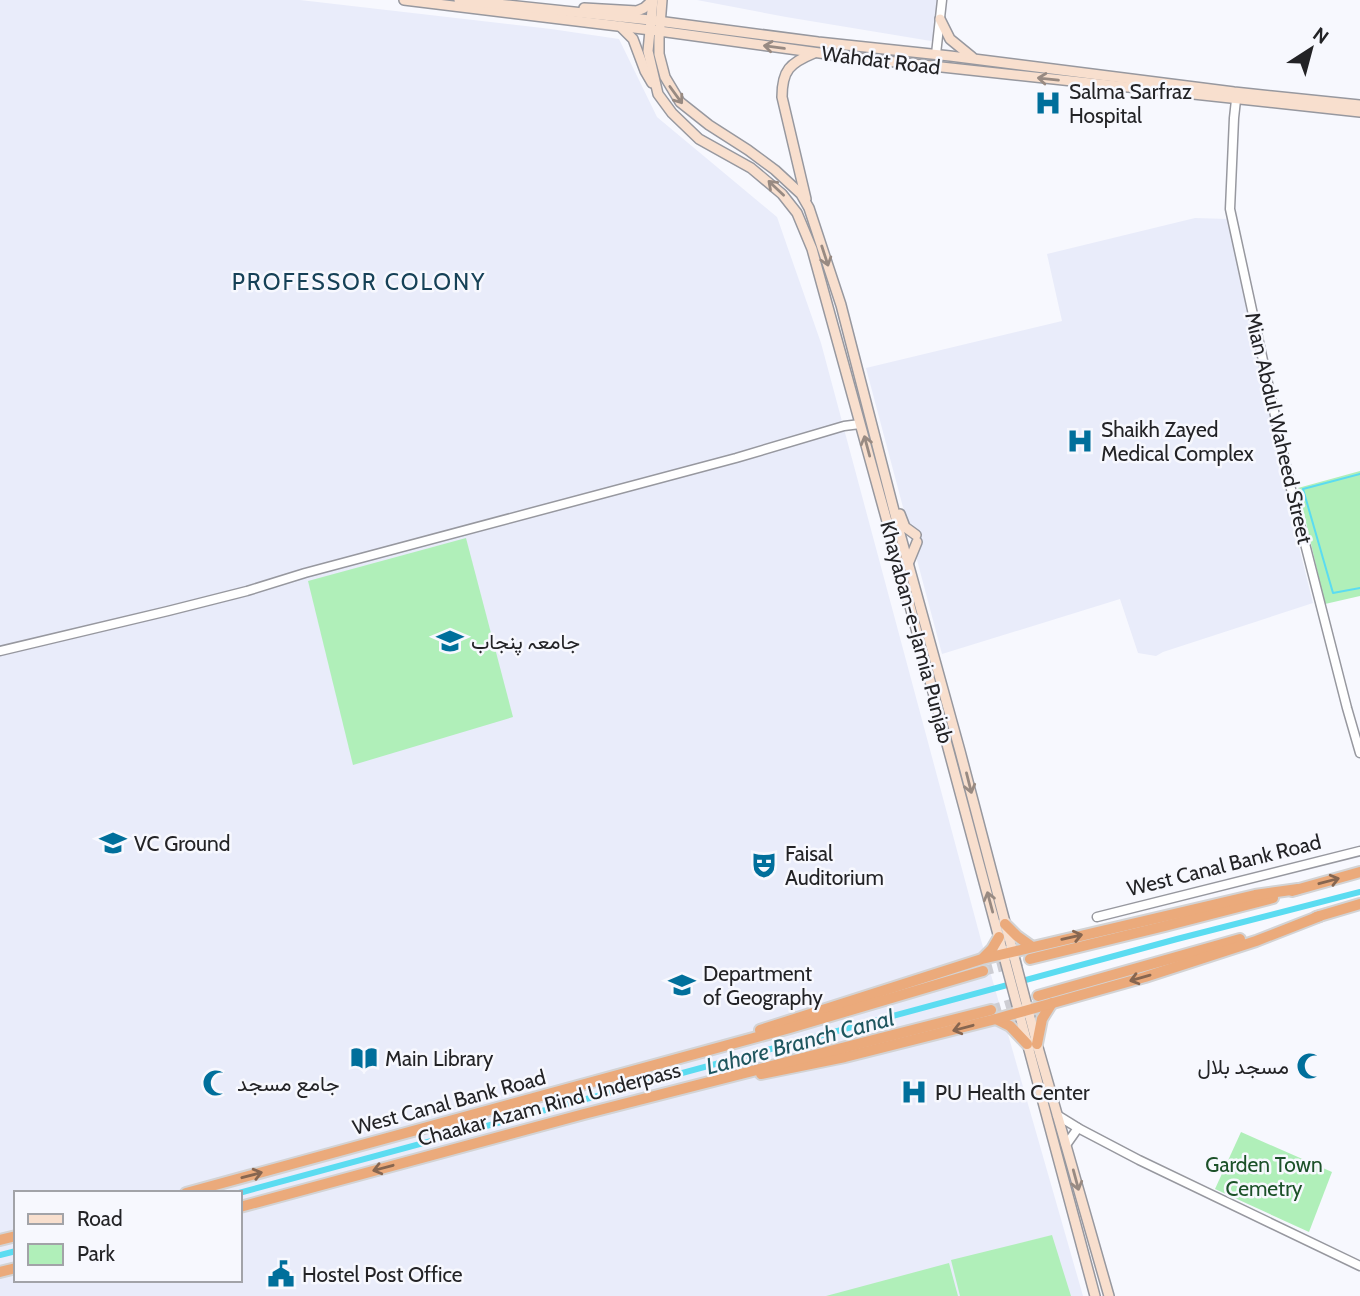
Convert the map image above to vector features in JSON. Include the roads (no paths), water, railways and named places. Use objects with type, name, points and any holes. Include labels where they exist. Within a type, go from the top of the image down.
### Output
[{"type":"highway","points":[[1030,958],[1165,926],[1360,873]]},
{"type":"highway","name":"West Canal Bank Road","points":[[193,1191],[722,1047],[750,1033],[983,965],[1007,953],[1031,946],[1255,895],[1298,889]]},
{"type":"highway","points":[[1038,996],[1360,905]]},
{"type":"highway","name":"Chaakar Azam Rind Underpass","points":[[242,1206],[733,1075],[767,1074],[859,1054],[993,1015],[1024,1011],[1145,977],[1256,941],[1320,916]]},
{"type":"highway","points":[[1005,924],[1031,946]]},
{"type":"highway","points":[[983,965],[999,937]]},
{"type":"highway","points":[[993,1015],[1032,1044],[1043,1015],[1052,1003]]},
{"type":"main road","name":"Wahdat Road","points":[[404,0],[440,2],[619,26],[655,26]]},
{"type":"main road","name":"Wahdat Road","points":[[459,0],[818,47],[935,66],[1360,112]]},
{"type":"main road","points":[[565,12],[579,7],[637,11],[653,0]]},
{"type":"main road","points":[[653,0],[655,26]]},
{"type":"main road","points":[[655,26],[662,0]]},
{"type":"main road","points":[[940,19],[950,39],[976,59]]},
{"type":"main road","points":[[619,26],[633,39],[645,71],[658,94]]},
{"type":"main road","name":"Khayaban-e-Jamia Punjab","points":[[655,26],[648,51],[658,94],[699,139],[751,168],[782,194],[797,213],[820,273],[860,424],[898,543],[999,937],[1007,953],[1024,1011],[1095,1296]]},
{"type":"main road","name":"Khayaban-e-Jamia Punjab","points":[[655,26],[665,77],[680,102],[762,160],[793,186],[808,204],[841,305],[890,495],[898,543],[908,564],[960,751],[1005,924],[1007,953]]},
{"type":"main road","name":"Wahdat Road","points":[[818,47],[936,54],[1360,105]]},
{"type":"main road","points":[[797,213],[808,204],[782,96],[782,83],[788,69],[818,47]]},
{"type":"main road","points":[[935,66],[936,54]]},
{"type":"main road","points":[[890,495],[895,500],[903,524],[916,538],[908,564]]},
{"type":"main road","name":"Khayaban-e-Jamia Punjab","points":[[1032,1044],[1057,1115],[1109,1296]]},
{"type":"street","points":[[936,54],[942,0]]},
{"type":"street","name":"Mian Abdul Waheed Street","points":[[1236,100],[1230,209],[1291,489],[1360,752]]},
{"type":"street","points":[[0,651],[247,591],[297,575],[736,458],[844,426],[860,424]]},
{"type":"street","name":"West Canal Bank Road","points":[[1097,917],[1360,851]]},
{"type":"street","points":[[1057,1115],[1078,1129],[1139,1160],[1360,1266]]},
{"type":"street","points":[[1066,1145],[1078,1129]]},
{"type":"waterway","points":[[1360,474],[1303,489],[1333,593],[1360,588]]},
{"type":"waterway","name":"Lahore Branch Canal","points":[[242,1192],[1360,892]]},
{"type":"waterway","name":"Lahore Branch Canal","points":[[0,1255],[14,1252]]},
{"type":"tunnel","points":[[983,971],[1030,959]]},
{"type":"tunnel","points":[[991,1010],[1038,996]]},
{"type":"place","name":"Salma Sarfraz Hospital","points":[[1048,103]]},
{"type":"place","name":"Shaikh Zayed Medical Complex","points":[[1080,441]]},
{"type":"place","name":"جامعہ پنجاب","points":[[450,641]]},
{"type":"place","name":"VC Ground","points":[[113,843]]},
{"type":"place","name":"Faisal Auditorium","points":[[764,865]]},
{"type":"place","name":"Department of Geography","points":[[682,985]]},
{"type":"place","name":"Main Library","points":[[364,1058]]},
{"type":"place","name":"مسجد بلال","points":[[1310,1066]]},
{"type":"place","name":"جامع مسجد","points":[[216,1083]]},
{"type":"place","name":"PU Health Center","points":[[914,1092]]},
{"type":"place","name":"Hostel Post Office","points":[[281,1274]]},
{"type":"district","name":"PROFESSOR COLONY","points":[[359,282]]},
{"type":"park label","name":"Garden Town Cemetry","points":[[1264,1176]]}]
